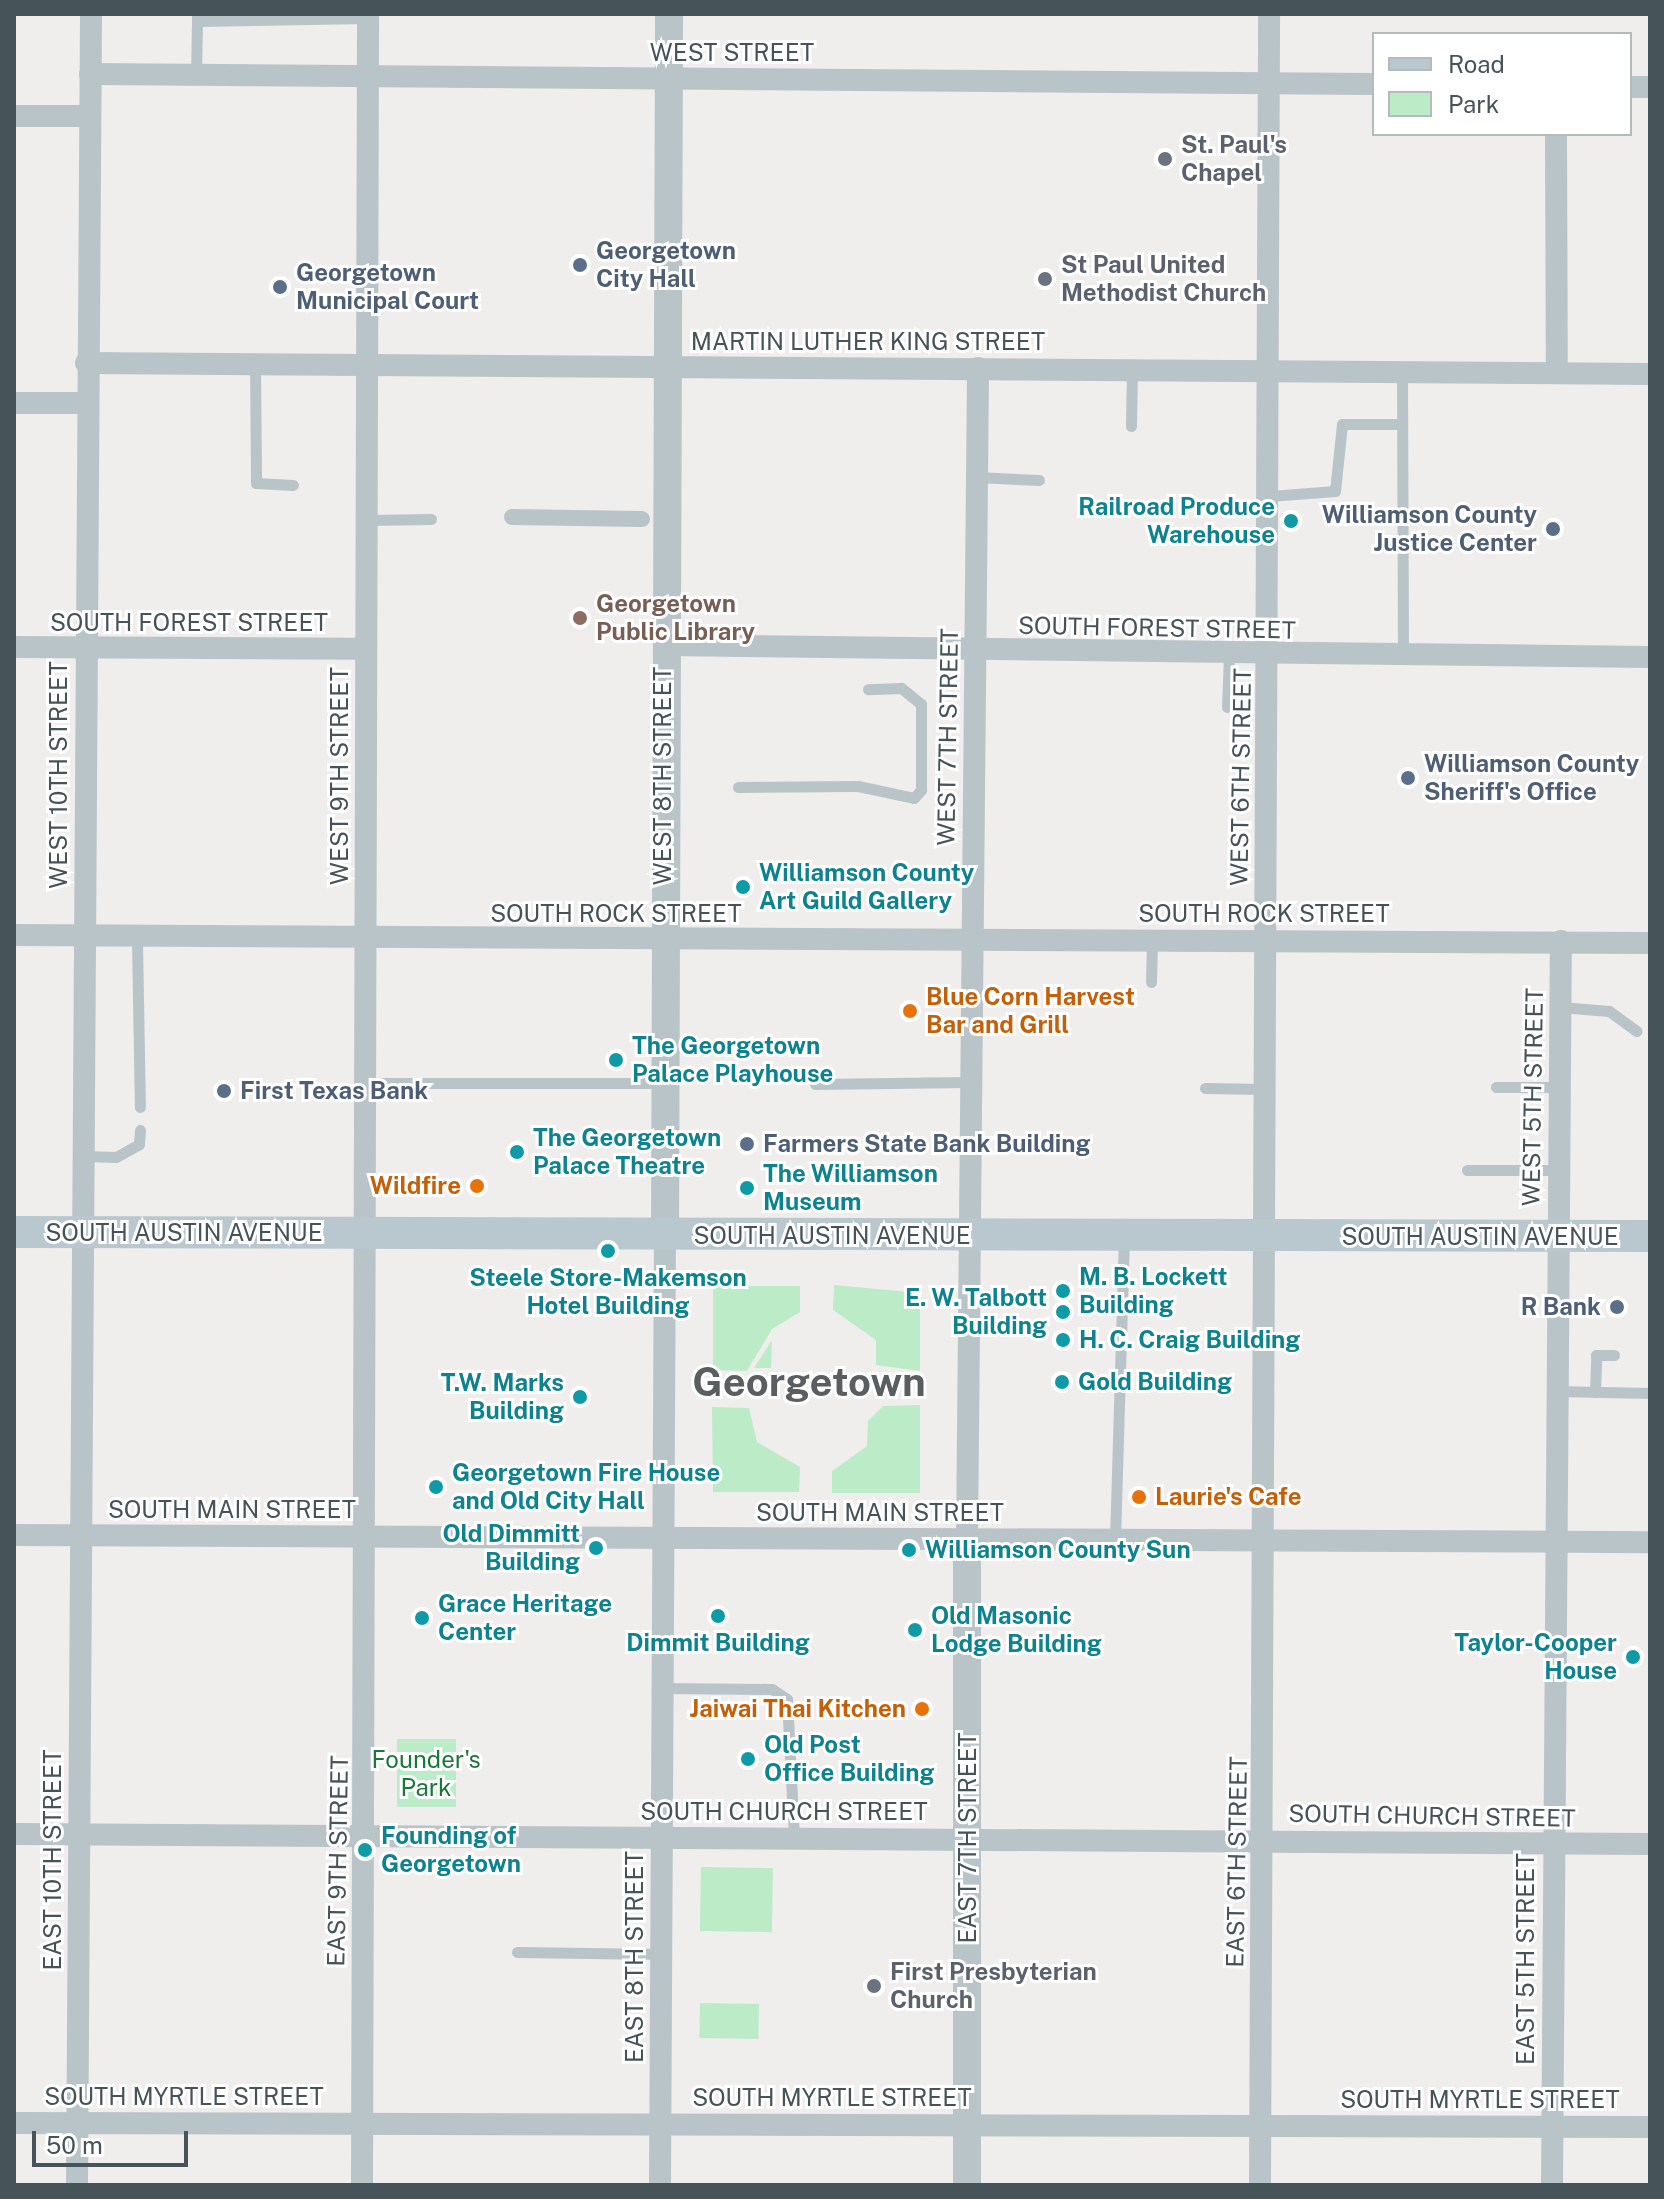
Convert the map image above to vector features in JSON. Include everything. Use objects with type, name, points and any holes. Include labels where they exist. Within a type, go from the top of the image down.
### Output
[{"type":"main road","name":"SOUTH AUSTIN AVENUE","points":[[14,1232],[1268,1238],[1650,1236]]},
{"type":"street","name":"WEST 10TH STREET","points":[[77,1536],[85,1156],[85,403],[91,14]]},
{"type":"street","name":"WEST 8TH STREET","points":[[663,1538],[664,645],[669,14]]},
{"type":"street","name":"WEST 6TH STREET","points":[[1267,1540],[1268,1238],[1263,1089],[1270,371],[1269,14]]},
{"type":"street","name":"WEST 9TH STREET","points":[[368,16],[365,649],[369,1537]]},
{"type":"street","name":"WEST STREET","points":[[90,74],[1372,84]]},
{"type":"street","points":[[14,116],[89,116]]},
{"type":"street","points":[[1556,136],[1557,373]]},
{"type":"street","name":"MARTIN LUTHER KING STREET","points":[[86,363],[366,362],[1650,374]]},
{"type":"street","name":"WEST 7TH STREET","points":[[967,1539],[968,941],[977,651],[978,368]]},
{"type":"street","points":[[14,403],[85,403]]},
{"type":"street","points":[[512,517],[642,519]]},
{"type":"street","name":"SOUTH FOREST STREET","points":[[664,645],[1268,656],[1650,657]]},
{"type":"street","name":"SOUTH FOREST STREET","points":[[14,647],[365,649]]},
{"type":"street","name":"SOUTH ROCK STREET","points":[[14,935],[137,941],[1265,940],[1650,943]]},
{"type":"street","name":"WEST 5TH STREET","points":[[1552,1542],[1561,941]]},
{"type":"street","name":"SOUTH MAIN STREET","points":[[14,1535],[1650,1542]]},
{"type":"street","name":"EAST 10TH STREET","points":[[77,1536],[80,1836],[77,2185]]},
{"type":"street","name":"EAST 9TH STREET","points":[[362,2185],[363,1835],[369,1537]]},
{"type":"street","name":"EAST 8TH STREET","points":[[660,2185],[663,1538]]},
{"type":"street","name":"EAST 7TH STREET","points":[[967,1539],[967,2185]]},
{"type":"street","name":"EAST 6TH STREET","points":[[1260,2185],[1267,1540]]},
{"type":"street","name":"EAST 5TH STREET","points":[[1552,1542],[1552,2185]]},
{"type":"street","name":"SOUTH CHURCH STREET","points":[[14,1834],[1650,1844]]},
{"type":"street","name":"SOUTH MYRTLE STREET","points":[[14,2123],[1650,2127]]},
{"type":"lane","points":[[196,75],[197,17],[368,16]]},
{"type":"lane","points":[[255,362],[256,483],[293,485]]},
{"type":"lane","points":[[1131,426],[1132,369]]},
{"type":"lane","points":[[1402,372],[1403,656]]},
{"type":"lane","points":[[1269,496],[1335,491],[1342,424],[1402,424]]},
{"type":"lane","points":[[977,477],[1039,480]]},
{"type":"lane","points":[[365,520],[431,519]]},
{"type":"lane","points":[[1227,707],[1229,655]]},
{"type":"lane","points":[[738,787],[858,786],[914,798],[921,790],[921,704],[901,688],[868,689]]},
{"type":"lane","points":[[1151,982],[1152,940]]},
{"type":"lane","points":[[137,941],[140,1107]]},
{"type":"lane","points":[[1560,1007],[1609,1011],[1637,1031]]},
{"type":"lane","points":[[815,1084],[967,1082]]},
{"type":"lane","points":[[367,1083],[663,1083]]},
{"type":"lane","points":[[1496,1087],[1559,1087]]},
{"type":"lane","points":[[1205,1088],[1263,1089]]},
{"type":"lane","points":[[85,1156],[116,1157],[139,1144],[140,1130]]},
{"type":"lane","points":[[1467,1170],[1557,1170]]},
{"type":"lane","points":[[1115,1540],[1124,1237]]},
{"type":"lane","points":[[1595,1392],[1596,1355],[1614,1355]]},
{"type":"lane","points":[[1554,1391],[1650,1393]]},
{"type":"lane","points":[[662,1688],[772,1689],[787,1699],[794,1838]]},
{"type":"lane","points":[[517,1952],[661,1954]]},
{"type":"green space","points":[[834,1285],[920,1293],[920,1371],[876,1365],[876,1340],[833,1310]]},
{"type":"green space","points":[[713,1286],[800,1286],[800,1312],[772,1329],[747,1371],[713,1370]]},
{"type":"green space","points":[[772,1340],[771,1368],[754,1368]]},
{"type":"green space","points":[[920,1405],[920,1493],[832,1493],[832,1471],[867,1446],[868,1421],[883,1406]]},
{"type":"green space","points":[[712,1407],[749,1408],[757,1442],[800,1467],[799,1492],[713,1492]]},
{"type":"green space","name":"Founder's Park","points":[[397,1739],[456,1739],[456,1807],[397,1807]]},
{"type":"green space","points":[[701,1867],[773,1868],[772,1932],[700,1931]]},
{"type":"green space","points":[[700,2003],[759,2004],[758,2039],[699,2038]]},
{"type":"place","name":"St. Paul's Chapel","points":[[1165,159]]},
{"type":"place","name":"Georgetown City Hall","points":[[580,265]]},
{"type":"place","name":"St Paul United Methodist Church","points":[[1045,279]]},
{"type":"place","name":"Georgetown Municipal Court","points":[[280,287]]},
{"type":"place","name":"Railroad Produce Warehouse","points":[[1291,521]]},
{"type":"place","name":"Williamson County Justice Center","points":[[1553,529]]},
{"type":"place","name":"Georgetown Public Library","points":[[580,618]]},
{"type":"place","name":"Williamson County Sheriff's Office","points":[[1408,778]]},
{"type":"place","name":"Williamson County Art Guild Gallery","points":[[743,887]]},
{"type":"place","name":"Blue Corn Harvest Bar and Grill","points":[[910,1011]]},
{"type":"place","name":"The Georgetown Palace Playhouse","points":[[616,1060]]},
{"type":"place","name":"First Texas Bank","points":[[224,1091]]},
{"type":"place","name":"Farmers State Bank Building","points":[[747,1144]]},
{"type":"place","name":"The Georgetown Palace Theatre","points":[[517,1152]]},
{"type":"place","name":"Wildfire","points":[[477,1186]]},
{"type":"place","name":"The Williamson Museum","points":[[747,1188]]},
{"type":"place","name":"Steele Store-Makemson Hotel Building","points":[[608,1251]]},
{"type":"place","name":"M. B. Lockett Building","points":[[1063,1291]]},
{"type":"place","name":"R Bank","points":[[1617,1307]]},
{"type":"place","name":"E. W. Talbott Building","points":[[1063,1312]]},
{"type":"place","name":"H. C. Craig Building","points":[[1063,1340]]},
{"type":"place","name":"Gold Building","points":[[1062,1382]]},
{"type":"place","name":"T.W. Marks Building","points":[[580,1397]]},
{"type":"place","name":"Georgetown Fire House and Old City Hall","points":[[436,1487]]},
{"type":"place","name":"Laurie's Cafe","points":[[1139,1497]]},
{"type":"place","name":"Old Dimmitt Building","points":[[596,1548]]},
{"type":"place","name":"Williamson County Sun","points":[[909,1550]]},
{"type":"place","name":"Dimmit Building","points":[[718,1616]]},
{"type":"place","name":"Grace Heritage Center","points":[[422,1618]]},
{"type":"place","name":"Old Masonic Lodge Building","points":[[915,1630]]},
{"type":"place","name":"Taylor-Cooper House","points":[[1633,1657]]},
{"type":"place","name":"Jaiwai Thai Kitchen","points":[[922,1709]]},
{"type":"place","name":"Old Post Office Building","points":[[748,1759]]},
{"type":"place","name":"Founding of Georgetown","points":[[365,1850]]},
{"type":"place","name":"First Presbyterian Church","points":[[874,1986]]},
{"type":"district","name":"Georgetown","points":[[809,1382]]}]
